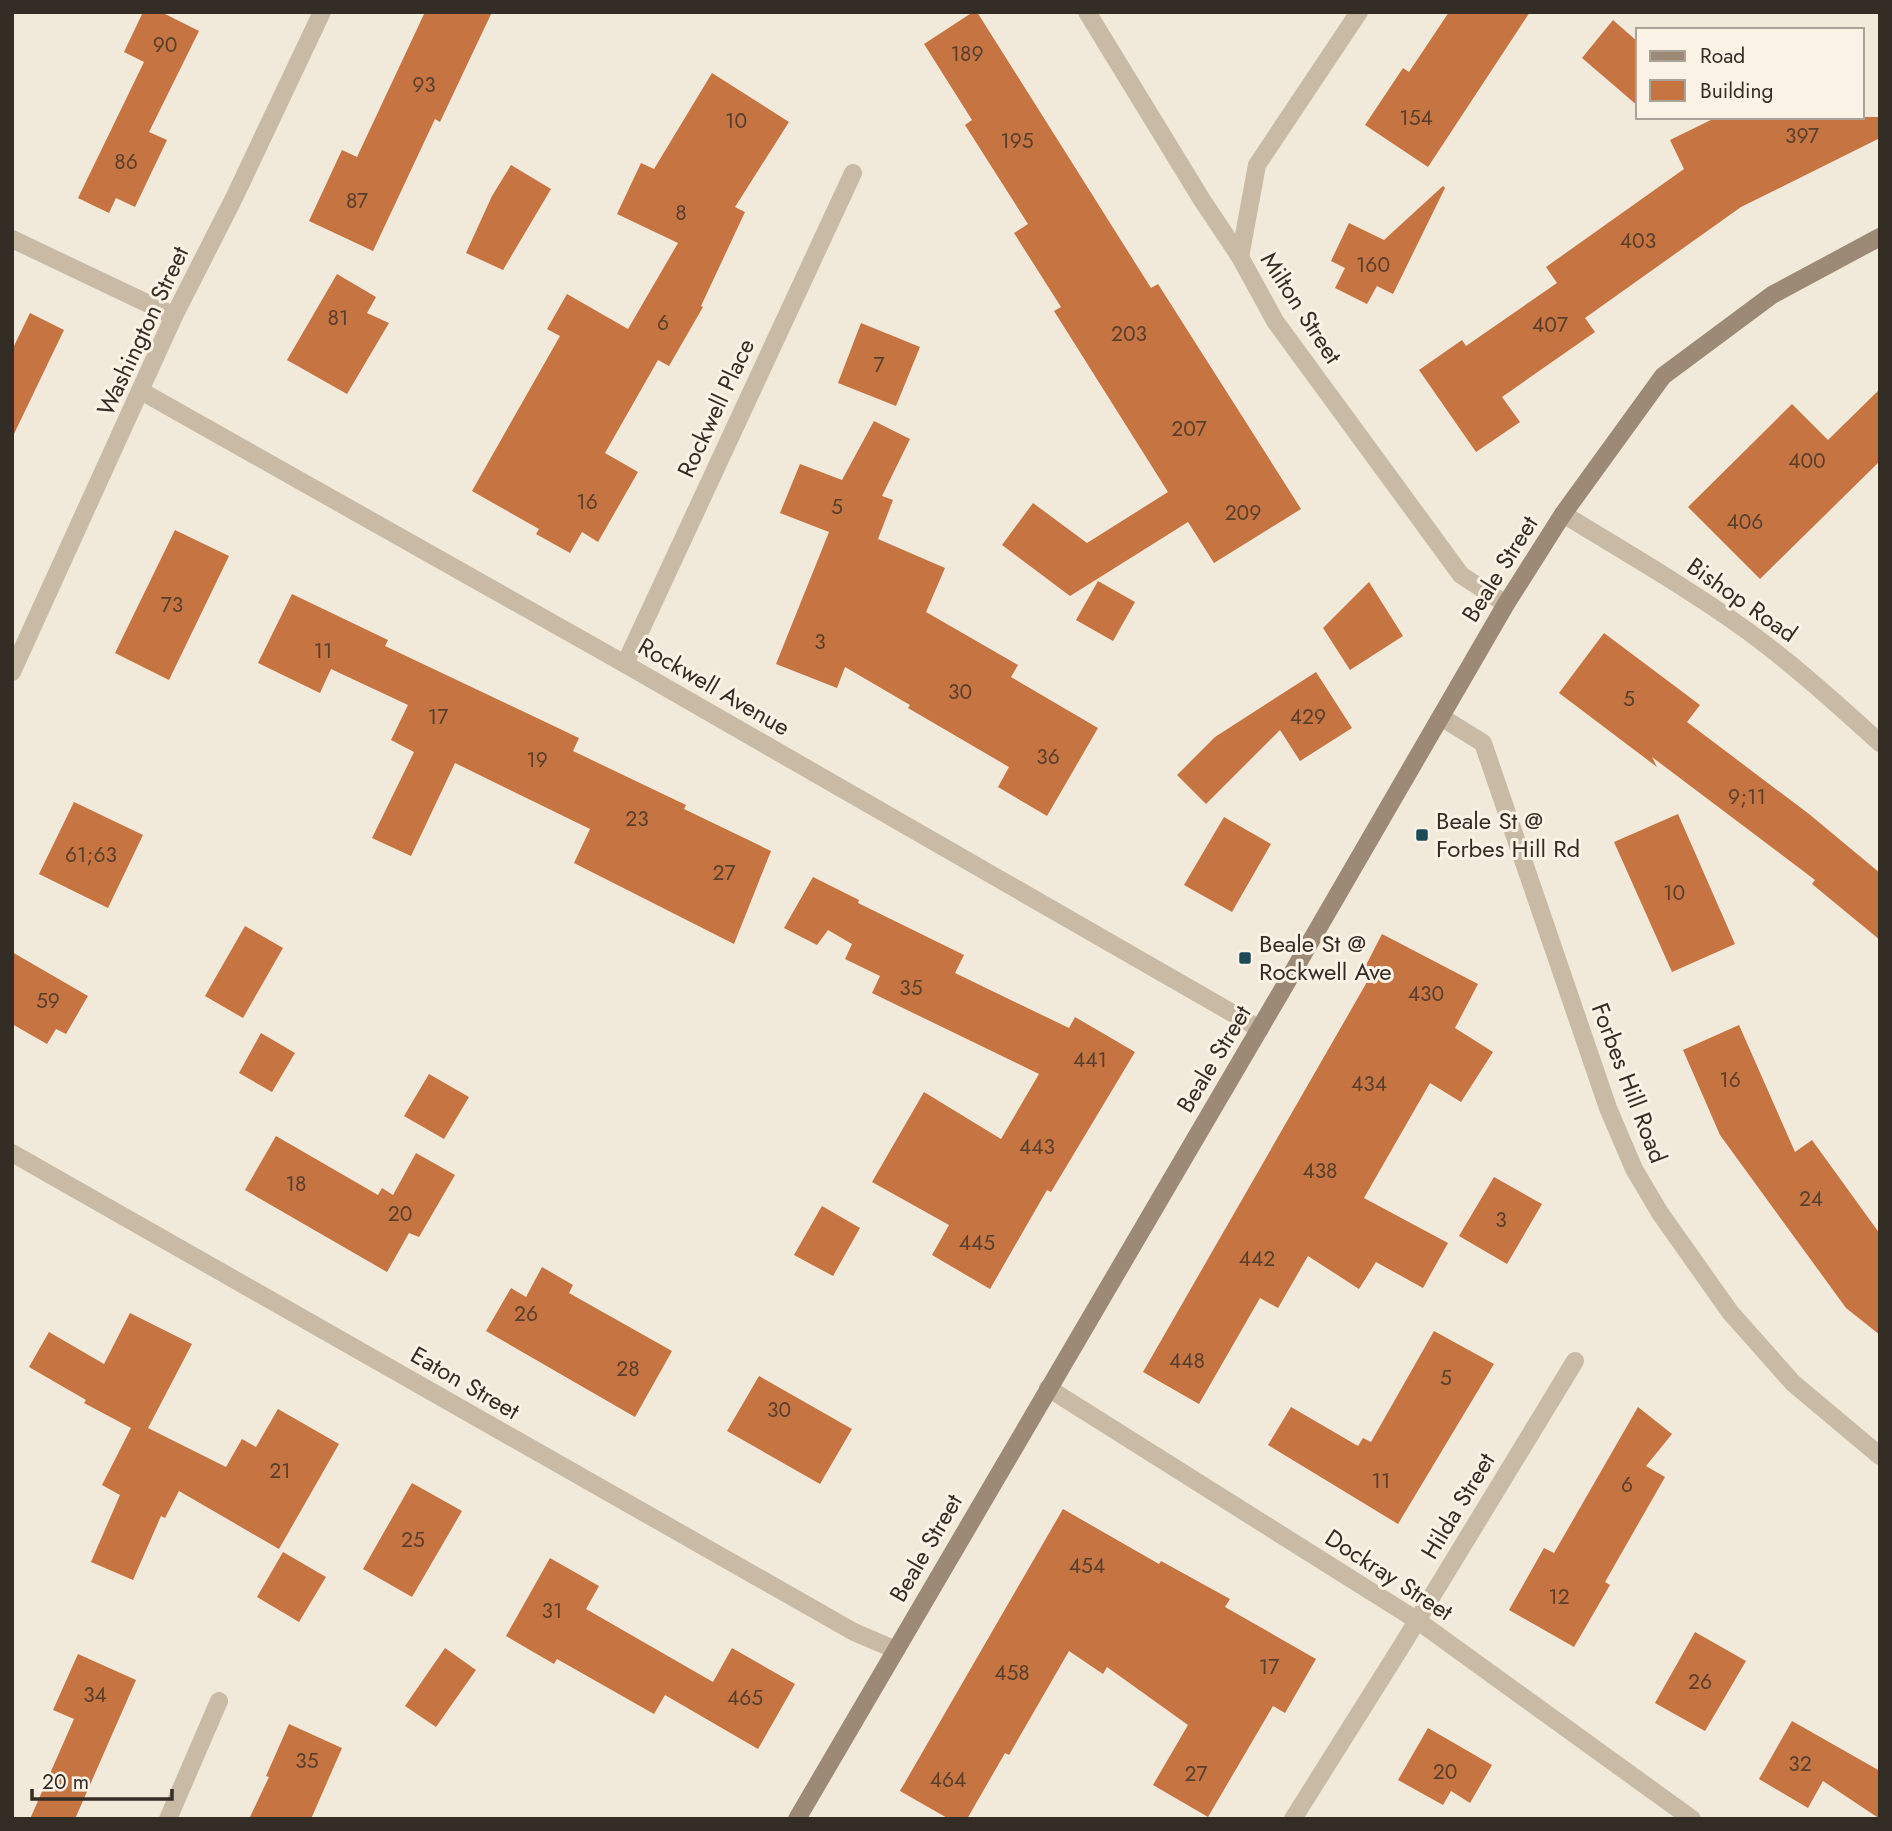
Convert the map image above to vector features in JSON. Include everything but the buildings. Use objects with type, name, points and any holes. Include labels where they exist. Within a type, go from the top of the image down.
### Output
[{"type":"main road","name":"Beale Street","points":[[797,1819],[1506,604],[1563,514],[1662,376],[1772,295],[1880,237]]},
{"type":"street","name":"Washington Street","points":[[12,671],[174,316],[233,200],[322,12]]},
{"type":"street","name":"Milton Street","points":[[1087,12],[1240,257],[1275,321],[1461,575],[1506,604]]},
{"type":"street","points":[[1240,257],[1257,165],[1359,12]]},
{"type":"street","name":"Rockwell Place","points":[[625,664],[853,173]]},
{"type":"street","points":[[12,239],[174,316]]},
{"type":"street","name":"Rockwell Avenue","points":[[141,391],[625,664],[1260,1029]]},
{"type":"street","name":"Bishop Road","points":[[1563,514],[1657,570],[1749,633],[1818,687],[1880,743]]},
{"type":"street","name":"Forbes Hill Road","points":[[1441,717],[1483,743],[1608,1108],[1640,1180],[1693,1262],[1730,1312],[1793,1383],[1880,1456]]},
{"type":"street","name":"Eaton Street","points":[[12,1153],[842,1626],[896,1650]]},
{"type":"street","name":"Hilda Street","points":[[1293,1819],[1418,1621],[1574,1360]]},
{"type":"street","name":"Dockray Street","points":[[1048,1388],[1418,1621],[1692,1819]]},
{"type":"street","points":[[168,1819],[219,1701]]},
{"type":"place","name":"Beale St @ Forbes Hill Rd","points":[[1422,835]]},
{"type":"place","name":"Beale St @ Rockwell Ave","points":[[1245,958]]}]
